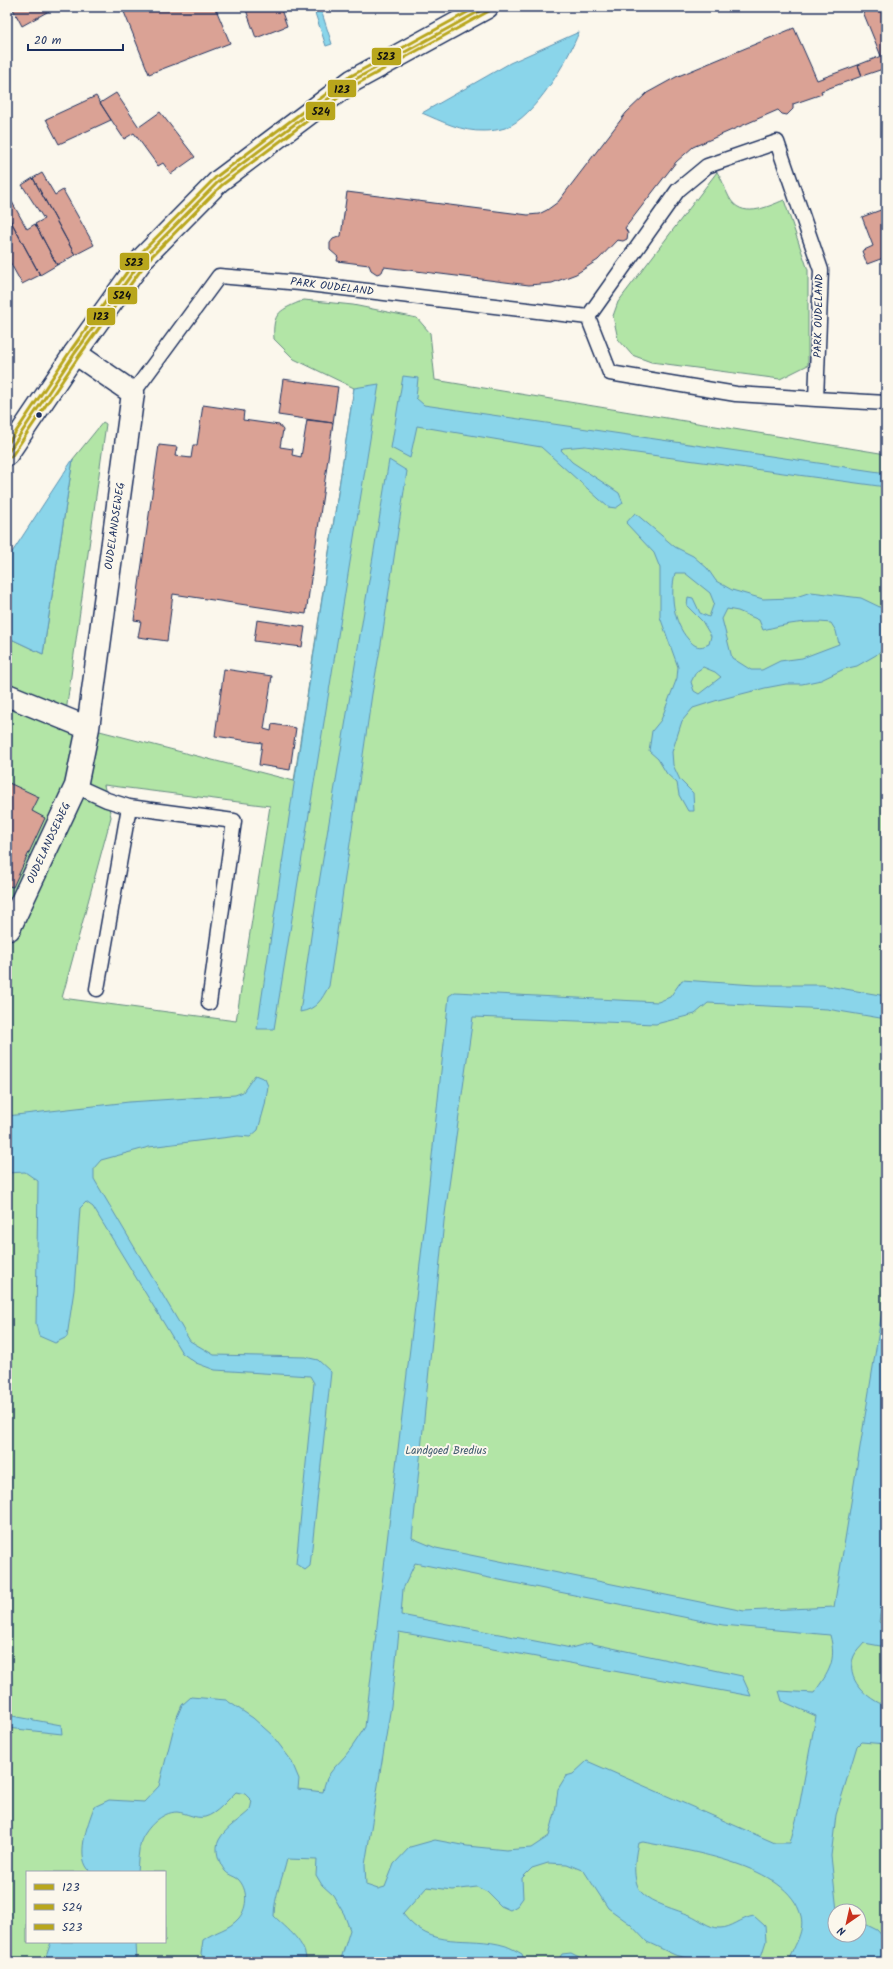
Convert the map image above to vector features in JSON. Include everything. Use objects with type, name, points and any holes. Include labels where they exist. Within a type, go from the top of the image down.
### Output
[{"type":"street","points":[[7,454],[75,353],[144,257],[219,180],[352,81],[487,7]]},
{"type":"street","points":[[75,353],[133,393]]},
{"type":"street","name":"OUDELANDSEWEG","points":[[7,928],[9,929],[76,786],[88,728],[133,393]]},
{"type":"street","points":[[7,696],[88,728]]},
{"type":"lane","name":"PARK OUDELAND","points":[[133,393],[219,276],[300,282],[588,317],[678,190],[707,166],[777,142],[821,270],[816,399]]},
{"type":"lane","points":[[588,317],[610,373],[736,394],[886,403]]},
{"type":"lane","points":[[76,786],[107,800],[130,807],[234,821],[209,1003]]},
{"type":"lane","points":[[97,989],[130,807]]},
{"type":"green space","points":[[717,172],[729,197],[734,204],[740,208],[755,210],[784,200],[808,270],[808,365],[780,379],[651,362],[632,355],[618,339],[613,316],[618,302]]},
{"type":"green space","name":"Landgoed Bredius","points":[[304,300],[353,305],[417,318],[430,333],[435,380],[886,454],[886,1962],[7,1962],[7,637],[43,654],[73,459],[103,422],[106,424],[65,719],[88,728],[294,781],[354,388],[294,359],[274,339],[274,323],[276,317],[283,310]],"holes":[[[104,785],[270,806],[236,1021],[62,998],[111,817]]]},
{"type":"water","points":[[313,7],[320,7],[332,44],[326,46]]},
{"type":"water","points":[[579,32],[559,72],[539,100],[516,122],[505,128],[486,131],[468,130],[422,113],[510,63]]},
{"type":"water","points":[[403,376],[418,378],[416,398],[424,405],[886,473],[886,487],[585,446],[563,448],[561,450],[572,462],[619,493],[623,503],[616,508],[608,507],[541,447],[417,426],[410,458],[391,448]]},
{"type":"water","points":[[379,384],[274,1029],[257,1029],[354,388]]},
{"type":"water","points":[[73,459],[43,654],[7,637],[7,560]]},
{"type":"water","points":[[389,460],[407,471],[372,694],[329,986],[321,1000],[315,1006],[306,1011],[300,1012],[317,895]]},
{"type":"water","points":[[635,513],[675,547],[693,556],[707,568],[716,581],[732,590],[763,599],[793,598],[811,592],[861,598],[886,610],[886,646],[876,655],[857,666],[844,669],[821,680],[802,684],[786,684],[765,688],[693,708],[682,721],[672,752],[673,765],[680,780],[693,793],[694,811],[688,811],[679,795],[677,783],[667,774],[658,759],[649,751],[652,731],[661,720],[677,678],[678,667],[660,617],[660,568],[654,553],[626,523]],"holes":[[[675,573],[685,573],[710,593],[714,603],[709,617],[700,613],[693,598],[688,597],[687,606],[702,621],[711,636],[709,644],[700,647],[693,644],[683,632],[679,624],[673,599]],[[727,609],[738,611],[759,620],[763,630],[796,623],[831,623],[836,631],[839,644],[802,658],[780,661],[762,670],[751,670],[732,658],[722,619]],[[703,667],[715,672],[721,677],[699,694],[694,691],[691,682],[696,672]]]},
{"type":"water","points":[[682,980],[755,985],[822,985],[886,996],[886,1019],[827,1009],[708,1003],[695,1014],[656,1024],[473,1017],[444,1221],[412,1538],[436,1548],[744,1611],[834,1607],[886,1287],[886,1577],[879,1622],[886,1628],[886,1647],[864,1643],[854,1656],[852,1673],[859,1687],[865,1693],[886,1706],[886,1744],[861,1742],[857,1746],[836,1815],[831,1856],[836,1903],[827,1903],[827,1943],[867,1943],[867,1925],[877,1930],[886,1940],[886,1962],[788,1962],[798,1940],[802,1922],[801,1916],[792,1898],[777,1884],[757,1872],[734,1863],[685,1850],[643,1842],[638,1843],[635,1869],[636,1882],[642,1893],[651,1900],[690,1915],[716,1928],[724,1928],[754,1916],[765,1926],[766,1941],[758,1962],[704,1962],[675,1955],[647,1942],[630,1924],[608,1908],[584,1871],[567,1864],[548,1863],[532,1868],[522,1878],[523,1898],[517,1906],[510,1910],[501,1906],[487,1892],[477,1887],[452,1890],[427,1887],[403,1914],[414,1926],[438,1938],[478,1941],[506,1946],[522,1954],[525,1962],[340,1962],[350,1930],[344,1914],[333,1895],[322,1885],[316,1875],[317,1860],[287,1859],[277,1894],[274,1916],[300,1943],[306,1962],[207,1962],[201,1954],[203,1940],[235,1922],[242,1914],[246,1898],[244,1888],[241,1883],[238,1879],[226,1872],[221,1864],[217,1852],[219,1840],[225,1831],[250,1810],[252,1801],[245,1794],[236,1792],[218,1810],[205,1817],[198,1817],[177,1812],[161,1817],[151,1826],[141,1841],[137,1871],[90,1871],[86,1866],[83,1858],[84,1841],[94,1807],[109,1800],[144,1802],[159,1786],[176,1719],[182,1705],[191,1697],[226,1700],[253,1718],[272,1735],[291,1760],[299,1779],[298,1789],[323,1792],[327,1779],[333,1769],[349,1751],[365,1727],[425,1222],[449,996],[455,992],[658,1002],[670,997]],"holes":[[[415,1563],[723,1625],[830,1635],[833,1652],[828,1672],[814,1693],[779,1691],[782,1701],[816,1716],[798,1813],[790,1843],[775,1843],[587,1761],[573,1774],[566,1776],[558,1789],[555,1813],[549,1836],[531,1848],[506,1850],[467,1846],[435,1840],[410,1847],[394,1864],[385,1887],[378,1889],[366,1885],[365,1865],[391,1706],[399,1632],[751,1696],[742,1676],[589,1643],[571,1648],[401,1615],[403,1589]]]},
{"type":"water","points":[[255,1075],[265,1079],[268,1086],[265,1105],[258,1130],[250,1137],[238,1136],[149,1147],[101,1160],[94,1168],[94,1179],[190,1341],[214,1355],[305,1357],[318,1360],[331,1372],[310,1566],[305,1570],[296,1564],[314,1383],[310,1376],[215,1370],[196,1363],[182,1353],[93,1207],[86,1202],[80,1208],[74,1290],[67,1337],[55,1343],[39,1336],[36,1324],[38,1181],[25,1172],[7,1173],[7,1116],[129,1102],[235,1095],[243,1092]]},
{"type":"water","points":[[7,1715],[61,1725],[62,1734],[7,1728]]},
{"type":"water","points":[[51,1943],[136,1943],[137,1962],[47,1962],[46,1957]]},
{"type":"water","points":[[571,1953],[589,1962],[557,1962],[562,1954]]},
{"type":"building","points":[[12,7],[56,7],[22,26]]},
{"type":"building","points":[[122,7],[215,7],[230,43],[149,74]]},
{"type":"building","points":[[245,7],[280,7],[287,26],[256,38]]},
{"type":"building","points":[[861,7],[886,7],[886,68],[862,76],[858,65],[881,56]]},
{"type":"building","points":[[794,28],[817,80],[858,65],[862,76],[821,91],[822,94],[793,104],[793,109],[787,115],[782,114],[778,110],[693,147],[676,162],[625,228],[628,233],[627,239],[623,241],[617,240],[598,260],[576,274],[552,283],[529,285],[384,267],[382,272],[377,274],[371,270],[369,265],[337,261],[338,257],[330,250],[330,243],[333,239],[341,236],[347,192],[528,215],[539,214],[558,202],[626,113],[647,93],[676,77]]},
{"type":"building","points":[[116,93],[139,127],[160,112],[195,157],[171,174],[163,163],[158,166],[134,133],[124,139],[100,103]]},
{"type":"building","points":[[96,96],[111,120],[59,144],[46,119]]},
{"type":"building","points":[[42,173],[55,195],[63,190],[94,245],[75,255],[33,178]]},
{"type":"building","points":[[33,178],[75,255],[57,265],[35,224],[44,219],[22,185]]},
{"type":"building","points":[[12,202],[27,229],[35,224],[57,265],[40,275],[7,214],[7,205]]},
{"type":"building","points":[[886,208],[886,257],[867,264],[862,251],[873,246],[862,217]]},
{"type":"building","points":[[7,214],[40,275],[22,284],[7,257]]},
{"type":"building","points":[[283,379],[338,387],[333,423],[278,415]]},
{"type":"building","points":[[203,405],[244,411],[243,420],[279,425],[283,430],[280,447],[293,449],[292,455],[301,457],[307,420],[333,423],[306,614],[173,594],[167,641],[138,637],[141,621],[134,620],[159,445],[177,447],[175,456],[191,458],[193,445],[197,445]]},
{"type":"building","points":[[257,620],[305,627],[302,647],[254,641]]},
{"type":"building","points":[[224,669],[272,676],[264,729],[271,731],[272,724],[296,728],[290,770],[259,765],[262,743],[215,736]]},
{"type":"building","points":[[9,783],[39,797],[32,811],[45,818],[13,887],[9,886],[7,889],[7,786]]},
{"type":"transit line","name":"523","points":[[7,445],[71,350],[140,254],[216,177],[349,77],[477,7]]},
{"type":"transit line","name":"123","points":[[7,454],[75,353],[144,257],[219,181],[352,81],[487,7]]},
{"type":"transit line","name":"524","points":[[11,457],[79,356],[148,260],[222,185],[355,85],[489,11]]}]
